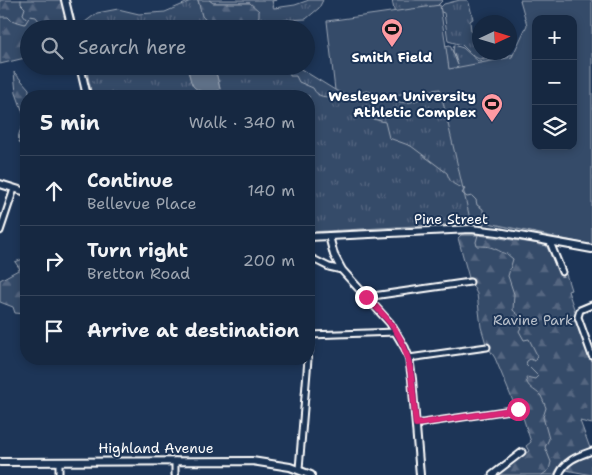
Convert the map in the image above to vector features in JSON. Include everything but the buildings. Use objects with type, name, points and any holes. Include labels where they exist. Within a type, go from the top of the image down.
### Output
[{"type":"street","points":[[65,0],[70,20]]},
{"type":"street","points":[[82,75],[85,90]]},
{"type":"street","points":[[0,184],[20,190]]},
{"type":"street","points":[[0,231],[14,189]]},
{"type":"street","name":"Pine Street","points":[[315,237],[471,229],[592,249]]},
{"type":"street","points":[[329,236],[334,255],[342,270],[397,332],[409,358],[420,475]]},
{"type":"street","points":[[550,242],[562,272]]},
{"type":"street","points":[[315,260],[329,267],[342,270]]},
{"type":"street","points":[[366,297],[470,282]]},
{"type":"street","points":[[592,305],[583,308],[578,313],[578,320],[592,356]]},
{"type":"street","points":[[315,335],[397,332]]},
{"type":"street","points":[[409,358],[487,347]]},
{"type":"street","points":[[299,469],[308,365]]},
{"type":"street","points":[[416,424],[518,409]]},
{"type":"street","points":[[559,475],[562,468],[569,461],[592,451]]},
{"type":"street","points":[[492,475],[522,452]]},
{"type":"street","points":[[175,475],[176,460]]},
{"type":"street","name":"Highland Avenue","points":[[0,462],[252,461],[299,469],[311,475]]},
{"type":"street","points":[[59,462],[59,475]]},
{"type":"green space","points":[[0,0],[62,0],[66,20],[20,20],[20,59],[0,64]]},
{"type":"green space","points":[[193,0],[198,0],[202,16],[206,20],[88,20],[97,13],[118,9],[139,14],[165,12]]},
{"type":"green space","points":[[198,0],[209,0],[213,3],[250,3],[259,11],[257,20],[206,20],[202,16]]},
{"type":"green space","points":[[209,0],[277,0],[272,1],[274,8],[295,5],[309,0],[323,0],[319,8],[306,19],[285,20],[252,20],[250,3],[213,3]]},
{"type":"green space","points":[[392,0],[443,0],[436,7],[395,15]]},
{"type":"green space","points":[[460,0],[467,0],[469,3],[472,15],[470,21],[472,55],[462,45],[448,41],[444,13],[441,12],[440,8],[444,4]]},
{"type":"green space","name":"Wesleyan University Athletic Complex","points":[[520,0],[592,0],[592,245],[470,219],[440,89],[355,100],[335,90],[327,21],[440,5],[449,69],[496,60],[517,60],[517,46],[527,25]]},
{"type":"green space","points":[[450,45],[458,65],[453,51],[454,45],[463,48],[472,56],[472,60],[516,60],[532,128],[532,150],[538,150],[592,245],[470,219],[468,223],[315,232],[315,90],[219,90],[216,75],[311,75],[335,90],[352,86],[379,85],[392,98],[407,103],[420,99],[422,84],[450,77],[445,46]]},
{"type":"green space","points":[[14,72],[29,89],[20,90],[20,104],[16,93]]},
{"type":"green space","points":[[88,75],[189,75],[193,86],[201,90],[91,90]]},
{"type":"green space","name":"Ravine Park","points":[[461,235],[479,235],[546,245],[559,273],[561,275],[566,274],[571,290],[568,291],[592,361],[592,424],[580,421],[590,448],[564,461],[554,475],[496,475],[529,451],[526,446],[531,442],[519,405],[515,406],[495,358],[486,344],[481,327],[477,294],[469,278],[458,238]]},
{"type":"green space","points":[[20,260],[20,269],[15,262]]},
{"type":"green space","points":[[20,269],[20,313],[15,313],[13,307],[0,302],[0,280]]},
{"type":"green space","points":[[592,454],[592,475],[566,470],[569,464]]},
{"type":"shaded area","points":[[189,75],[216,75],[220,89],[198,90],[192,84]]},
{"type":"waterway","points":[[21,0],[21,4],[25,8],[23,14],[26,18]]},
{"type":"waterway","points":[[28,20],[30,16],[36,17],[38,20]]},
{"type":"waterway","points":[[0,17],[8,17],[20,23]]},
{"type":"waterway","points":[[290,75],[296,76],[299,82],[314,90]]},
{"type":"waterway","points":[[315,91],[323,96],[336,95],[338,101],[357,97],[358,93],[367,91],[374,93],[373,119],[385,122],[389,138],[411,146],[447,173],[454,184],[465,189],[462,193],[467,197],[472,196],[476,200],[477,205],[483,209],[484,224]]},
{"type":"waterway","points":[[478,235],[477,246],[493,248],[513,259],[508,276],[514,294],[513,310],[524,322],[519,331],[524,340],[529,339],[537,355],[535,361],[530,359],[526,364],[538,376],[535,379],[526,377],[526,381],[541,396],[546,408],[543,417],[549,439],[545,447],[551,462],[549,470],[542,475]]},
{"type":"place","name":"Smith Field","points":[[392,48]]},
{"type":"place","name":"Wesleyan University Athletic Complex","points":[[492,123]]},
{"type":"route","points":[[366,297],[397,332],[409,358],[416,424],[518,409]]}]
